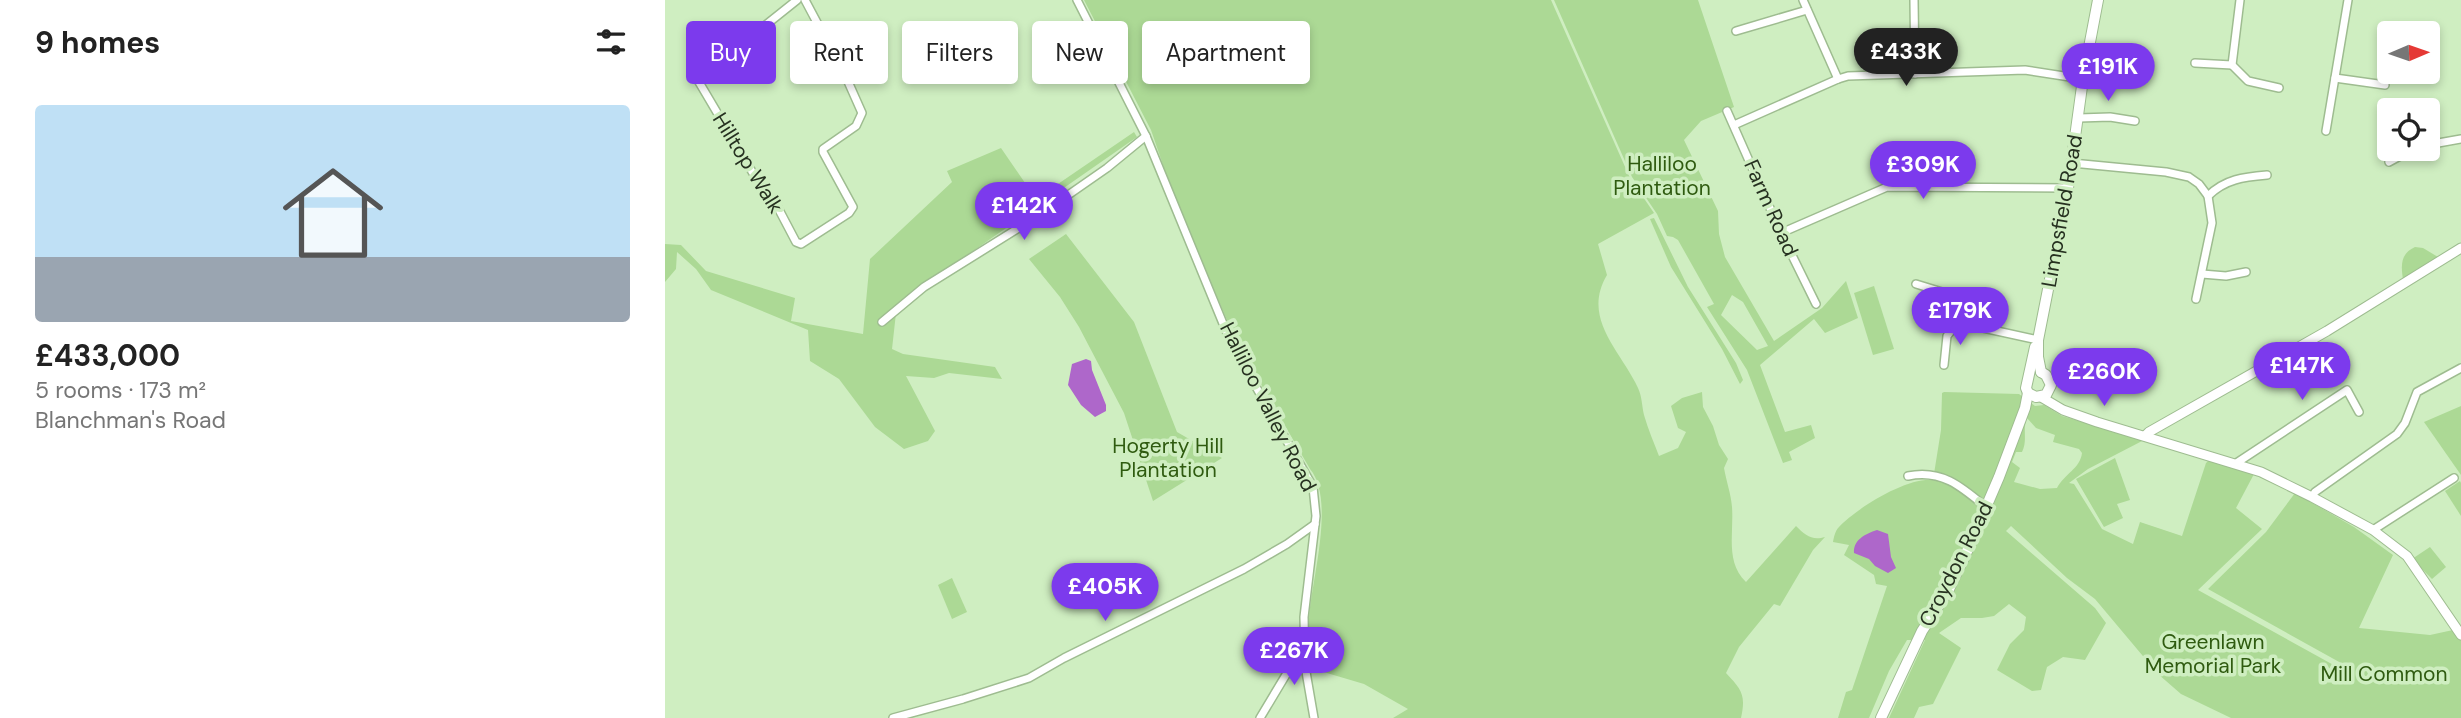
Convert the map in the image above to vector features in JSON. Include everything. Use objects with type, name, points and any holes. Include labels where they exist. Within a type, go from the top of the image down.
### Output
[{"type":"main road","name":"Limpsfield Road","points":[[2027,376],[2038,340],[2073,163],[2098,0]]},
{"type":"main road","name":"Limpsfield Road","points":[[2038,340],[2041,372]]},
{"type":"main road","points":[[2041,372],[2050,380],[2039,395],[2025,388],[2027,376],[2041,372]]},
{"type":"main road","name":"Croydon Road","points":[[1881,718],[1922,631],[1948,591],[1987,508],[2025,408],[2039,395]]},
{"type":"street","name":"Hilltop Walk","points":[[797,0],[762,28],[698,68],[696,76],[754,175],[776,204],[796,242],[801,244],[849,213],[853,207],[823,149],[856,126],[862,113],[805,0]]},
{"type":"street","name":"Halliloo Valley Road","points":[[1077,0],[1146,136],[1231,343],[1309,479],[1315,499],[1315,524],[1304,617],[1305,666],[1314,718]]},
{"type":"street","points":[[1803,0],[1839,79]]},
{"type":"street","points":[[1914,0],[1915,74]]},
{"type":"street","points":[[2232,65],[2240,0]]},
{"type":"street","points":[[2326,131],[2348,0]]},
{"type":"street","points":[[1736,31],[1807,10]]},
{"type":"street","points":[[2195,63],[2232,65],[2248,81],[2279,88]]},
{"type":"street","points":[[1734,125],[1839,79],[2025,70],[2084,79]]},
{"type":"street","points":[[2335,78],[2385,85]]},
{"type":"street","name":"Farm Road","points":[[1727,110],[1781,233],[1816,304]]},
{"type":"street","points":[[2079,118],[2110,117],[2135,121]]},
{"type":"street","points":[[883,322],[924,287],[1038,216],[1107,168],[1146,136]]},
{"type":"street","points":[[2440,143],[2461,139]]},
{"type":"street","points":[[2073,163],[2166,172],[2189,177],[2200,184],[2208,196],[2212,223],[2196,299]]},
{"type":"street","points":[[2208,196],[2218,186],[2238,178],[2267,175]]},
{"type":"street","points":[[1781,233],[1887,187],[2068,188]]},
{"type":"street","points":[[2145,435],[2327,331],[2461,248]]},
{"type":"street","points":[[2202,274],[2226,276],[2246,272]]},
{"type":"street","points":[[1916,284],[1965,299],[1973,326]]},
{"type":"street","points":[[1944,365],[1947,336],[1955,326],[1973,326],[2038,340]]},
{"type":"street","points":[[2312,497],[2315,492],[2397,434],[2405,423],[2417,392],[2461,368]]},
{"type":"street","points":[[2235,464],[2347,390],[2359,412]]},
{"type":"street","points":[[2039,395],[2074,414],[2260,472],[2373,530],[2407,556],[2461,635]]},
{"type":"street","points":[[1908,476],[1925,473],[1943,477],[1987,508]]},
{"type":"street","points":[[2373,530],[2454,478]]},
{"type":"street","points":[[893,718],[1029,678],[1244,569],[1315,524]]},
{"type":"street","points":[[1260,718],[1305,643]]},
{"type":"green space","points":[[1084,0],[1551,0],[1630,178],[1654,213],[1598,244],[1607,275],[1600,291],[1598,306],[1606,334],[1639,391],[1659,456],[1678,448],[1686,432],[1678,428],[1671,406],[1682,398],[1702,392],[1703,407],[1728,459],[1724,468],[1731,497],[1733,556],[1739,574],[1746,582],[1796,526],[1809,536],[1825,537],[1813,550],[1780,606],[1774,604],[1739,647],[1726,673],[1741,693],[1741,718],[1393,718],[1408,709],[1364,684],[1310,668],[1309,619],[1322,520],[1318,483],[1236,341],[1173,194],[1151,130],[1127,84],[1128,21],[1095,21]]},
{"type":"green space","name":"Halliloo Plantation","points":[[1554,0],[1698,0],[1734,107],[1701,121],[1684,140],[1718,211],[1719,234],[1725,257],[1774,341],[1822,308],[1846,281],[1858,318],[1825,333],[1814,319],[1760,365],[1785,432],[1811,425],[1815,438],[1789,452],[1792,460],[1783,463],[1747,370],[1707,307],[1714,304],[1678,240],[1667,236],[1657,214],[1632,177]],"holes":[[[1732,295],[1743,302],[1768,346],[1757,350],[1721,315]]]},
{"type":"green space","points":[[1134,132],[1137,137],[897,304],[892,349],[903,354],[995,367],[1002,379],[949,373],[934,378],[906,376],[935,431],[928,441],[904,449],[875,427],[839,379],[810,361],[808,330],[711,290],[696,269],[677,252],[676,269],[665,282],[665,244],[681,245],[706,271],[795,298],[791,321],[863,334],[870,259],[952,182],[947,171],[1001,148],[1036,199]]},
{"type":"green space","points":[[1654,218],[1688,287],[1736,363],[1743,380],[1740,384],[1722,349],[1671,267],[1650,219]]},
{"type":"green space","name":"Hogerty Hill Plantation","points":[[1066,234],[1134,322],[1177,432],[1222,458],[1153,501],[1124,413],[1079,327],[1060,297],[1029,259]]},
{"type":"green space","points":[[2415,247],[2423,248],[2438,257],[2403,280],[2403,260]]},
{"type":"green space","points":[[1874,286],[1894,349],[1873,355],[1854,293]]},
{"type":"green space","points":[[1942,393],[2019,394],[2035,406],[2044,405],[2062,416],[2144,440],[2088,469],[2069,483],[2074,484],[2102,529],[2133,544],[2140,522],[2182,536],[2209,460],[2254,474],[2236,508],[2262,529],[2198,590],[2339,668],[2341,663],[2208,589],[2266,532],[2295,493],[2354,527],[2393,555],[2359,628],[2430,635],[2453,630],[2461,640],[2461,718],[2231,718],[2181,694],[2158,674],[2095,599],[2067,578],[2011,526],[2006,531],[2095,608],[2106,623],[2085,660],[2063,657],[2047,667],[2041,690],[2032,691],[1997,670],[2010,644],[2024,630],[2026,617],[2009,604],[1994,616],[1961,618],[1939,633],[1961,648],[1933,704],[1919,707],[1914,718],[1889,718],[1925,640],[1907,640],[1889,671],[1869,718],[1838,718],[1846,692],[1852,690],[1887,586],[1876,584],[1874,575],[1844,555],[1849,545],[1833,542],[1835,534],[1847,519],[1883,495],[1910,483],[1933,480],[1941,430]],"holes":[[[2027,418],[2036,428],[2055,435],[2053,442],[2079,449],[2082,453],[2081,459],[2057,488],[2040,489],[2014,482],[2020,468],[2012,462],[2016,452],[2022,452],[2024,448]]]},
{"type":"green space","points":[[2461,406],[2461,475],[2424,422]]},
{"type":"green space","points":[[2115,458],[2130,500],[2117,504],[2123,518],[2104,527],[2076,479]]},
{"type":"green space","points":[[2460,481],[2461,483],[2461,516],[2445,491]]},
{"type":"green space","points":[[2430,547],[2446,567],[2432,579],[2412,559]]},
{"type":"green space","points":[[952,578],[967,612],[952,619],[938,585]]},
{"type":"shaded area","points":[[1086,359],[1091,361],[1106,405],[1106,411],[1095,417],[1081,405],[1068,385],[1072,364]]},
{"type":"shaded area","points":[[1877,530],[1888,534],[1891,557],[1896,568],[1888,573],[1869,559],[1854,553],[1858,541]]},
{"type":"park label","name":"Greenlawn Memorial Park","points":[[2213,654]]},
{"type":"park label","name":"Mill Common","points":[[2384,674]]}]
